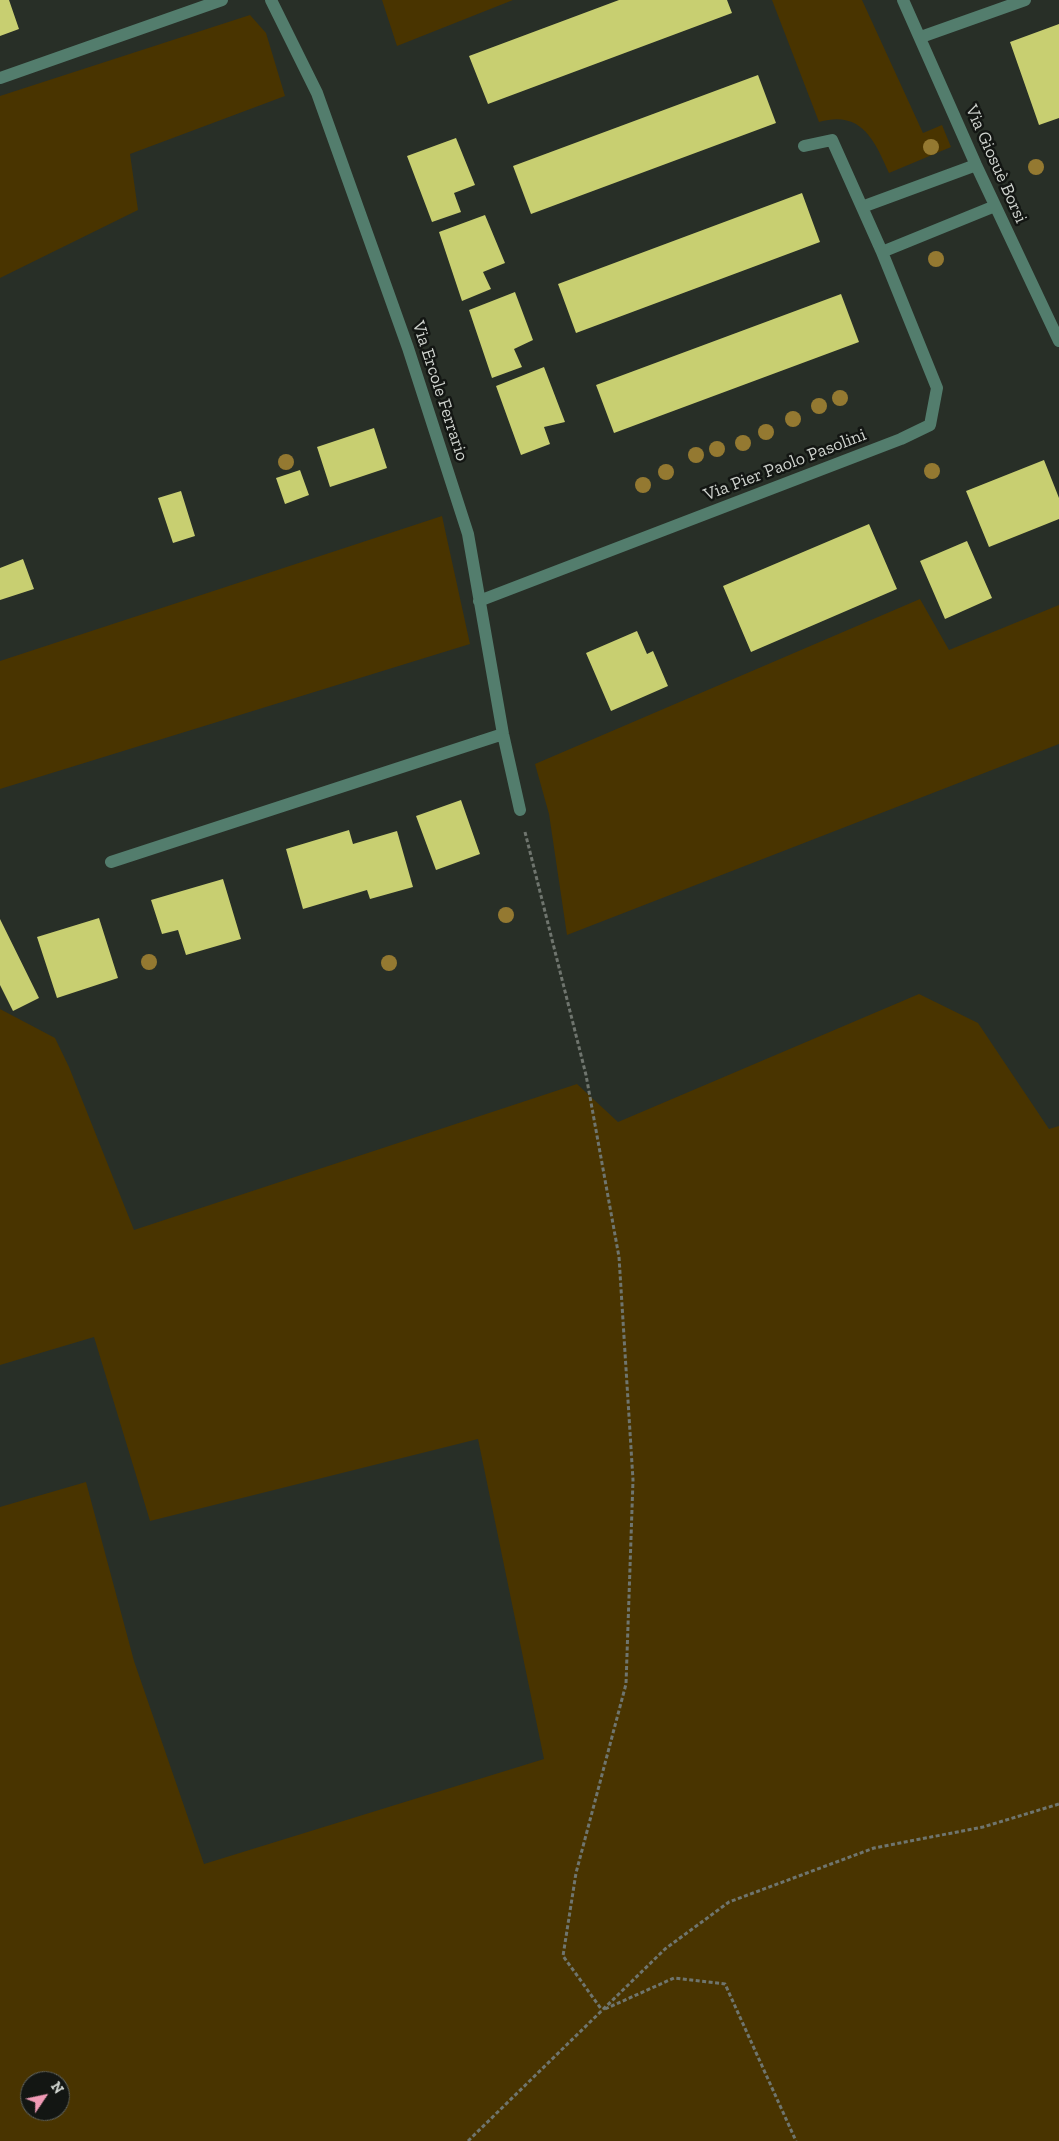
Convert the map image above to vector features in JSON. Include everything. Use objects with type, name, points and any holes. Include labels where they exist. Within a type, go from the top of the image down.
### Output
[{"type":"street","points":[[0,78],[222,0]]},
{"type":"street","name":"Via Ercole Ferrario","points":[[271,0],[317,93],[408,348],[468,534],[504,734],[520,810]]},
{"type":"street","name":"Via Giosuè Borsi","points":[[903,0],[995,206],[1059,341]]},
{"type":"street","points":[[921,38],[1025,0]]},
{"type":"street","name":"Via Pier Paolo Pasolini","points":[[479,601],[901,439],[930,425],[936,388],[882,252],[832,140],[804,146]]},
{"type":"street","points":[[862,207],[976,164]]},
{"type":"street","points":[[882,252],[995,206]]},
{"type":"street","points":[[111,862],[504,734]]},
{"type":"path","points":[[520,810],[586,1076],[619,1257],[633,1480],[626,1684],[576,1873],[563,1956],[602,2010]]},
{"type":"path","points":[[468,2141],[665,1949],[729,1902],[874,1848],[983,1827],[1059,1804]]},
{"type":"path","points":[[602,2010],[674,1978],[725,1984],[796,2141]]},
{"type":"shaded area","points":[[382,0],[513,0],[397,46]]},
{"type":"shaded area","points":[[772,0],[862,0],[923,133],[942,125],[951,147],[889,173],[878,149],[864,130],[856,124],[846,120],[833,119],[819,122]]},
{"type":"shaded area","points":[[250,15],[266,33],[285,96],[130,154],[138,210],[0,278],[0,96]]},
{"type":"shaded area","points":[[442,516],[470,644],[0,789],[0,661]]},
{"type":"shaded area","points":[[920,599],[949,650],[1059,605],[1059,744],[567,935],[549,814],[535,764]]},
{"type":"shaded area","points":[[919,994],[978,1023],[1049,1129],[1059,1126],[1059,2141],[0,2141],[0,1507],[86,1482],[134,1661],[204,1864],[544,1759],[478,1439],[150,1521],[94,1337],[0,1365],[0,1009],[55,1038],[69,1067],[134,1230],[577,1084],[618,1122]]},
{"type":"building","points":[[0,0],[9,0],[19,29],[0,36]]},
{"type":"building","points":[[619,0],[727,0],[732,13],[488,104],[469,56]]},
{"type":"building","points":[[1059,24],[1059,118],[1039,125],[1010,42]]},
{"type":"building","points":[[758,75],[776,123],[531,214],[513,166]]},
{"type":"building","points":[[456,138],[475,185],[454,193],[461,212],[432,222],[407,156]]},
{"type":"building","points":[[802,193],[820,242],[576,333],[558,284]]},
{"type":"building","points":[[485,215],[505,263],[483,272],[491,289],[462,301],[439,232]]},
{"type":"building","points":[[515,292],[533,340],[514,349],[522,367],[492,378],[469,310]]},
{"type":"building","points":[[841,294],[859,342],[614,433],[596,385]]},
{"type":"building","points":[[544,367],[565,422],[544,427],[550,444],[521,455],[496,386]]},
{"type":"building","points":[[374,428],[387,468],[330,487],[317,447]]},
{"type":"building","points":[[1044,460],[1059,498],[1059,519],[989,547],[966,491]]},
{"type":"building","points":[[300,470],[309,495],[285,504],[276,478]]},
{"type":"building","points":[[181,491],[195,536],[173,543],[158,498]]},
{"type":"building","points":[[869,524],[897,589],[751,652],[723,586]]},
{"type":"building","points":[[967,541],[992,598],[945,619],[920,561]]},
{"type":"building","points":[[23,559],[34,589],[0,600],[0,568]]},
{"type":"building","points":[[637,631],[647,654],[653,651],[668,686],[611,711],[586,653]]},
{"type":"building","points":[[461,800],[480,854],[436,870],[416,816]]},
{"type":"building","points":[[349,830],[353,844],[397,831],[413,887],[370,899],[367,890],[303,909],[286,849]]},
{"type":"building","points":[[223,879],[241,939],[186,955],[178,930],[162,934],[151,900]]},
{"type":"building","points":[[99,918],[118,978],[57,998],[37,937]]},
{"type":"building","points":[[0,919],[39,998],[13,1011],[0,985]]}]
